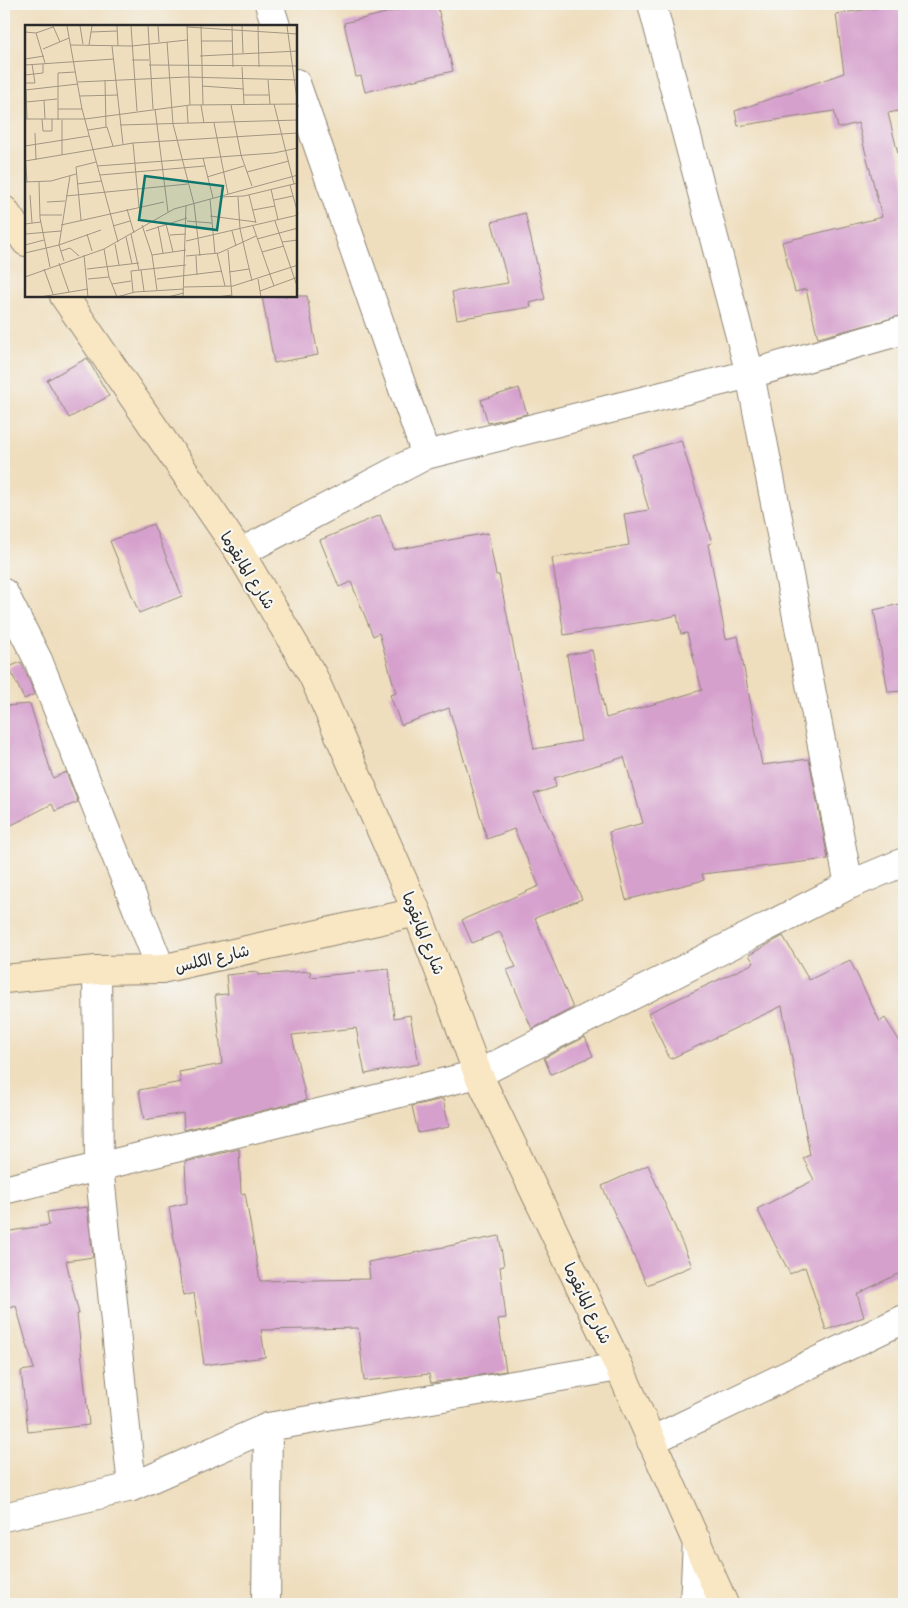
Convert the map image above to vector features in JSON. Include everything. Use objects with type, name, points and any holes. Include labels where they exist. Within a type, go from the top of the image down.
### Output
[{"type":"street","points":[[268,4],[276,25]]},
{"type":"street","points":[[652,4],[750,374],[849,885]]},
{"type":"street","points":[[298,89],[426,455]]},
{"type":"street","points":[[4,210],[25,241]]},
{"type":"street","name":"شارع المايقوما","points":[[65,298],[240,553],[313,676],[417,912],[478,1074],[619,1367],[724,1604]]},
{"type":"street","points":[[240,553],[426,455],[750,374],[904,330]]},
{"type":"street","points":[[4,593],[38,660],[161,969]]},
{"type":"street","points":[[4,1190],[478,1074],[849,885],[904,862]]},
{"type":"street","name":"شارع الكلس","points":[[4,979],[97,970],[161,969],[417,912]]},
{"type":"street","points":[[97,970],[99,1166],[132,1487]]},
{"type":"street","points":[[652,1441],[904,1318]]},
{"type":"street","points":[[4,1517],[132,1487],[268,1427],[619,1367]]},
{"type":"street","points":[[266,1604],[268,1427]]},
{"type":"street","points":[[694,1604],[697,1541]]},
{"type":"building","points":[[424,4],[437,4],[453,71],[365,92],[361,76],[356,77],[344,23]]},
{"type":"building","points":[[904,4],[904,110],[888,113],[904,178],[904,315],[818,338],[806,289],[795,292],[782,242],[882,217],[858,123],[838,128],[834,111],[738,126],[735,111],[844,73],[836,14]]},
{"type":"building","points":[[525,213],[545,299],[530,303],[531,307],[457,319],[452,292],[508,283],[492,222]]},
{"type":"building","points":[[298,296],[307,296],[318,355],[274,363],[262,298],[298,298]]},
{"type":"building","points":[[87,358],[109,396],[69,418],[47,380]]},
{"type":"building","points":[[519,388],[527,414],[488,423],[481,400]]},
{"type":"building","points":[[681,440],[712,543],[708,544],[726,639],[738,636],[762,765],[809,759],[828,859],[702,874],[704,880],[626,900],[609,832],[643,823],[624,757],[554,778],[556,787],[534,794],[582,899],[535,918],[573,1008],[532,1029],[507,970],[516,967],[500,932],[472,943],[462,920],[539,886],[514,829],[487,839],[449,708],[401,725],[390,695],[396,693],[379,633],[373,636],[351,582],[339,587],[320,540],[380,515],[394,550],[488,533],[496,575],[499,575],[534,749],[581,741],[567,655],[592,650],[606,718],[702,690],[687,633],[681,634],[677,615],[564,635],[552,558],[629,545],[624,514],[649,510],[632,455]]},
{"type":"building","points":[[153,524],[182,596],[139,613],[110,541]]},
{"type":"building","points":[[904,603],[904,691],[888,692],[874,610]]},
{"type":"building","points":[[21,662],[35,694],[24,699],[9,667]]},
{"type":"building","points":[[30,704],[53,778],[66,772],[78,802],[55,811],[52,804],[4,829],[4,706]]},
{"type":"building","points":[[783,936],[809,980],[850,960],[880,1022],[885,1018],[904,1048],[904,1271],[857,1294],[864,1317],[826,1330],[805,1267],[790,1274],[757,1209],[814,1180],[803,1158],[810,1155],[782,1006],[670,1059],[648,1013],[754,963],[749,955]]},
{"type":"building","points":[[389,969],[394,1018],[410,1015],[419,1064],[365,1074],[356,1028],[292,1035],[306,1100],[184,1130],[183,1113],[144,1120],[139,1090],[181,1082],[179,1072],[222,1064],[215,995],[228,994],[226,975],[257,972],[258,975],[310,971],[311,977]]},
{"type":"building","points":[[585,1037],[593,1056],[551,1074],[544,1058]]},
{"type":"building","points":[[443,1099],[449,1127],[418,1133],[412,1106]]},
{"type":"building","points":[[239,1149],[241,1194],[245,1193],[260,1281],[370,1279],[368,1262],[499,1236],[504,1266],[500,1267],[506,1318],[498,1319],[506,1371],[431,1383],[429,1374],[364,1381],[358,1328],[261,1330],[265,1357],[204,1365],[194,1293],[183,1296],[169,1207],[187,1203],[185,1162]]},
{"type":"building","points":[[648,1165],[692,1266],[647,1285],[602,1186]]},
{"type":"building","points":[[87,1207],[93,1257],[66,1261],[79,1314],[77,1314],[89,1425],[28,1432],[21,1371],[34,1369],[16,1306],[4,1310],[4,1232],[49,1225],[47,1212]]}]
